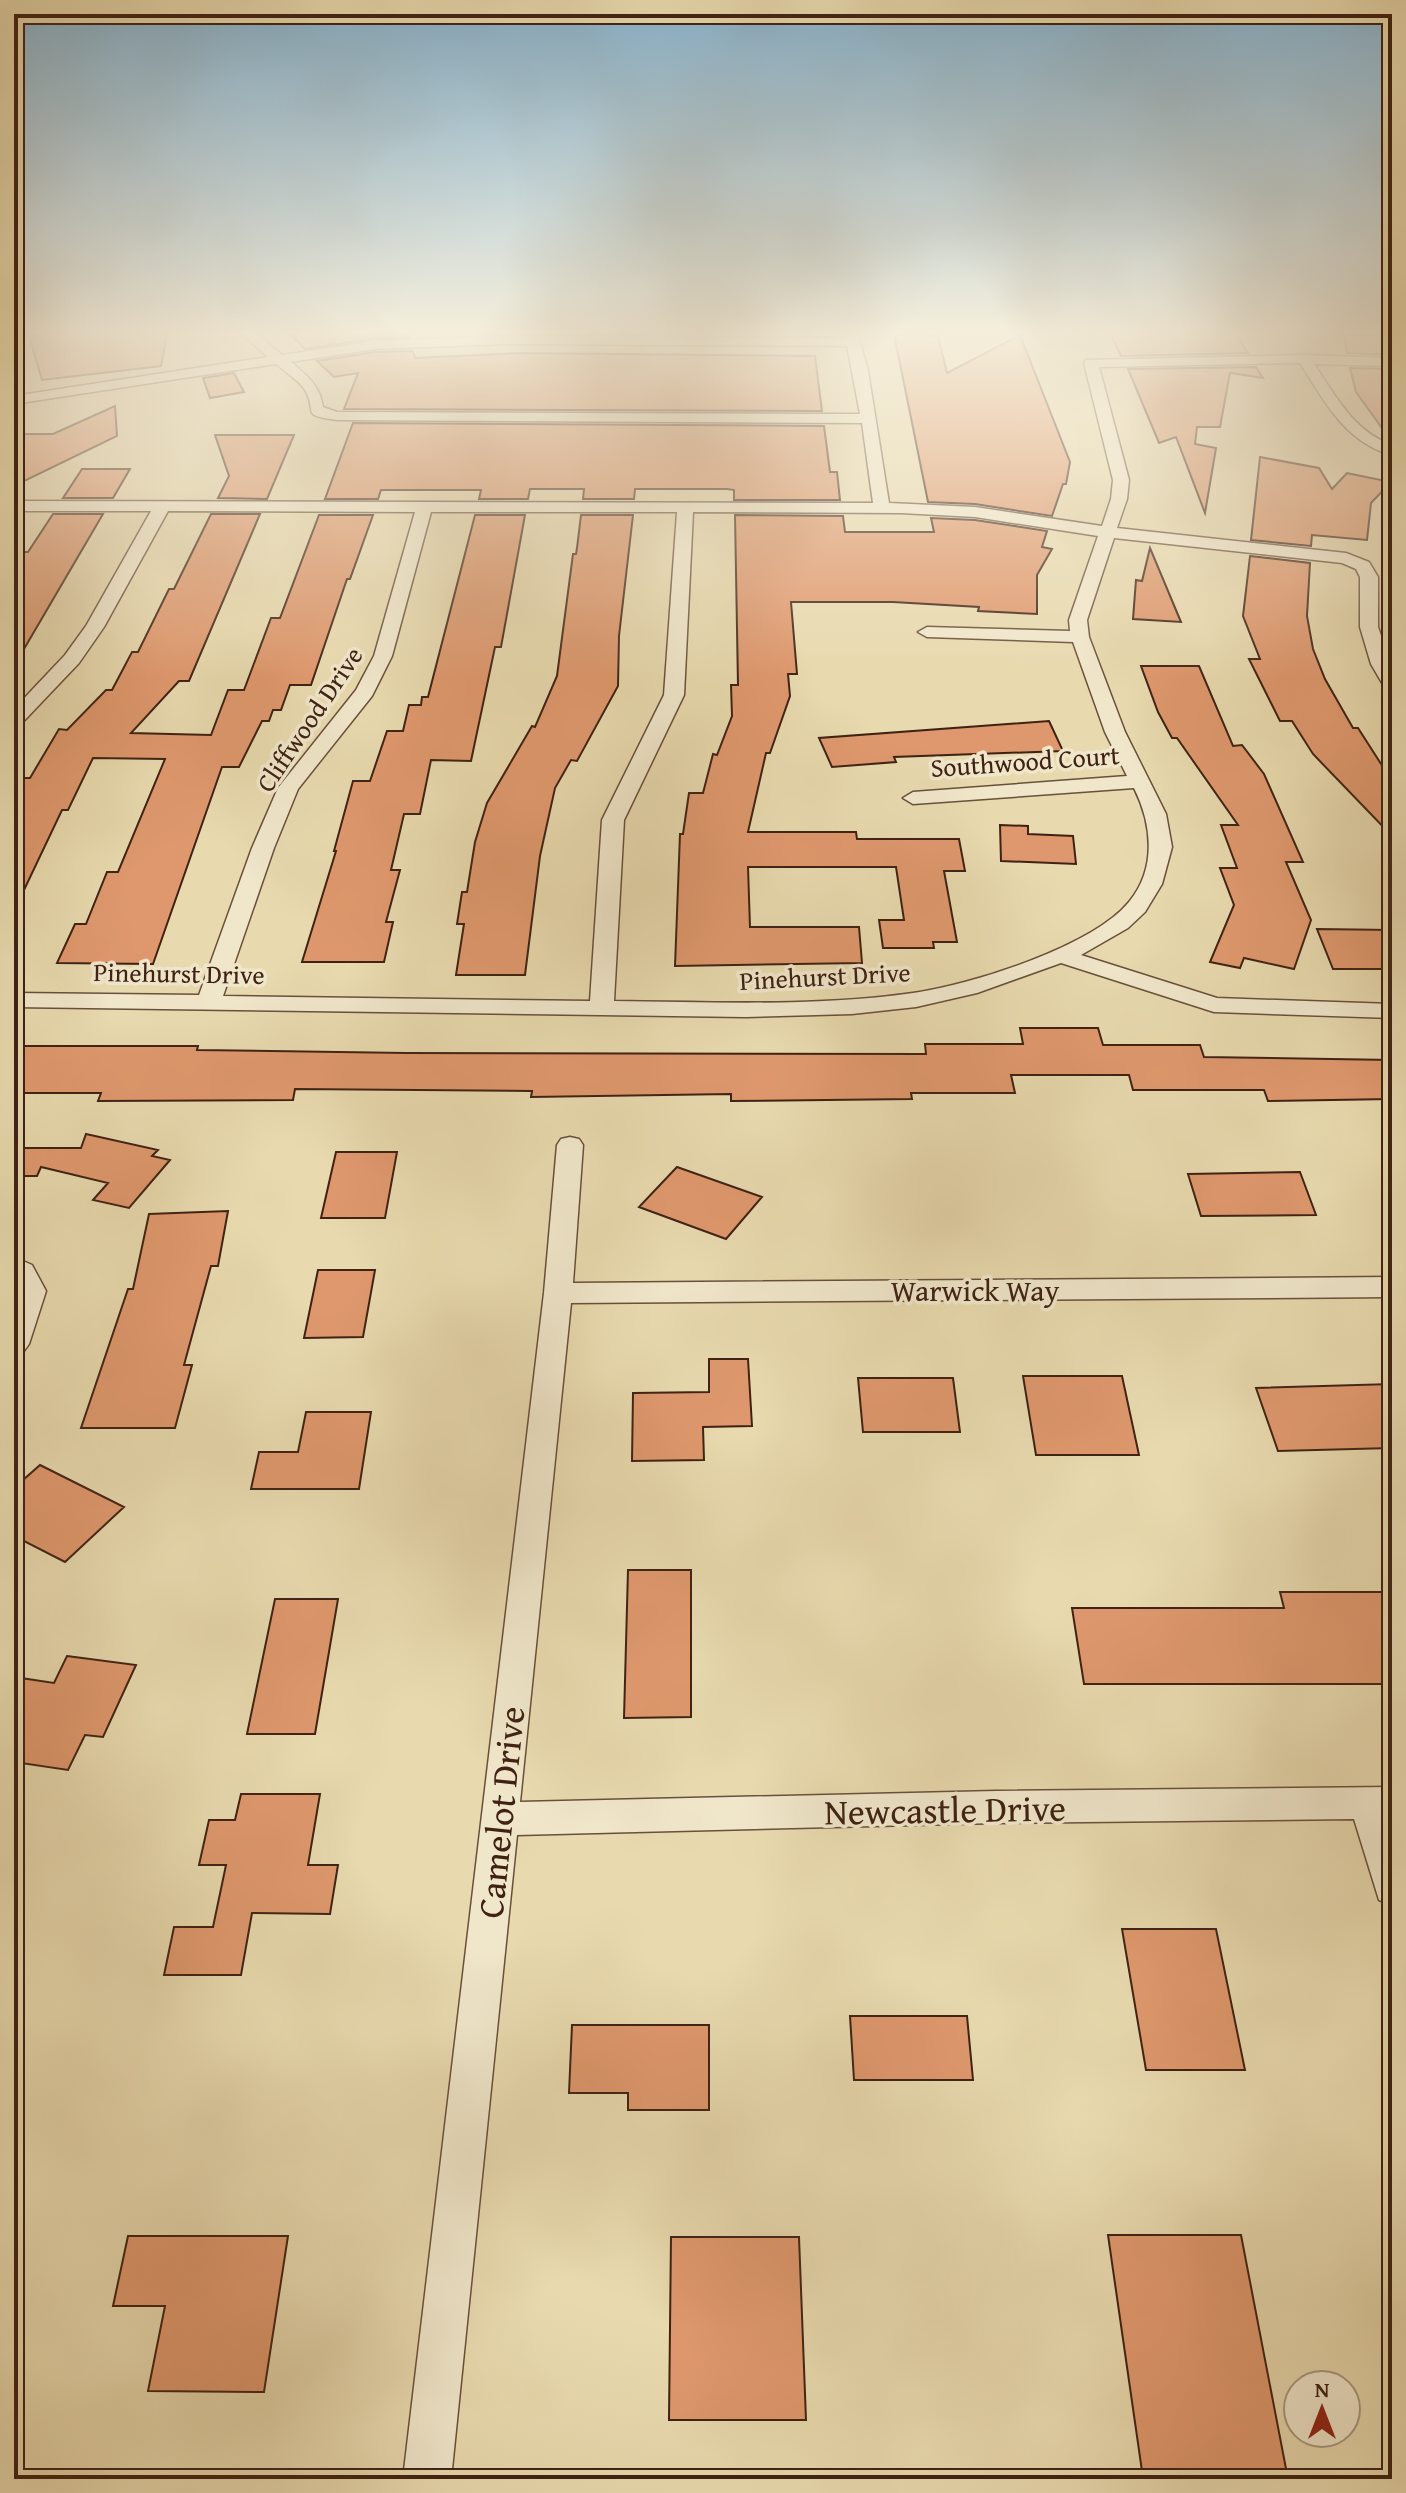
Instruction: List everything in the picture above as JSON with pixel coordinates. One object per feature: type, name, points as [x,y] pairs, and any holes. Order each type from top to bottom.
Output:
[{"type":"street","points":[[872,445],[882,508]]},
{"type":"street","name":"Pinehurst Drive","points":[[14,1000],[209,1000],[367,1006],[602,1008],[858,1007],[920,999],[965,988],[1062,956],[1136,908],[1153,877],[1162,842],[1157,814],[1121,745],[1080,637],[1080,607],[1119,499],[1121,480],[1112,445]]},
{"type":"street","points":[[14,506],[882,508],[975,512],[1107,532],[1346,558],[1363,566],[1369,577],[1369,627],[1392,684]]},
{"type":"street","points":[[14,720],[88,638],[162,507]]},
{"type":"street","name":"Cliffwood Drive","points":[[209,1000],[263,848],[288,788],[365,692],[383,656],[424,509]]},
{"type":"street","points":[[602,1008],[613,820],[674,695],[685,509]]},
{"type":"street","points":[[927,632],[1080,637]]},
{"type":"street","name":"Southwood Court","points":[[913,798],[1141,781]]},
{"type":"street","points":[[1062,956],[1214,1005],[1392,1011]]},
{"type":"street","name":"Camelot Drive","points":[[427,2479],[558,1293],[570,1145]]},
{"type":"street","points":[[14,1266],[22,1272],[32,1291],[14,1344]]},
{"type":"street","name":"Warwick Way","points":[[558,1293],[1392,1287]]},
{"type":"street","points":[[1380,1804],[1392,1888]]},
{"type":"street","name":"Newcastle Drive","points":[[499,1819],[996,1807],[1380,1804]]},
{"type":"building","points":[[14,445],[98,445],[14,486]]},
{"type":"building","points":[[219,445],[290,445],[267,499],[218,498],[229,476]]},
{"type":"building","points":[[345,445],[827,445],[830,472],[837,472],[840,500],[734,500],[734,490],[727,489],[635,489],[634,499],[583,499],[584,489],[530,489],[528,499],[479,499],[481,490],[381,490],[378,499],[325,499]]},
{"type":"building","points":[[917,445],[1063,445],[1070,462],[1066,484],[1063,484],[1052,516],[975,504],[928,502]]},
{"type":"building","points":[[1179,445],[1216,448],[1205,513]]},
{"type":"building","points":[[1260,457],[1319,468],[1332,489],[1347,473],[1391,482],[1371,503],[1367,540],[1312,535],[1311,546],[1251,540]]},
{"type":"building","points":[[82,469],[130,469],[113,498],[63,498]]},
{"type":"building","points":[[53,514],[103,514],[14,666],[14,565],[23,552],[28,552]]},
{"type":"building","points":[[211,514],[260,514],[189,681],[179,681],[131,733],[211,735],[228,690],[244,690],[271,618],[280,618],[319,515],[373,515],[350,579],[347,579],[311,685],[290,685],[281,710],[273,710],[269,721],[262,721],[239,767],[222,767],[153,964],[57,963],[75,924],[86,924],[107,872],[118,872],[165,759],[93,758],[68,810],[62,810],[14,911],[14,778],[30,778],[59,729],[67,730],[106,690],[112,690],[132,652],[138,652],[169,589],[174,589]]},
{"type":"building","points":[[475,515],[525,515],[501,647],[495,647],[471,761],[431,760],[420,814],[404,814],[391,870],[400,870],[386,922],[393,922],[384,962],[302,962],[336,851],[353,781],[370,781],[387,731],[403,731],[409,705],[421,705],[422,697],[428,697]]},
{"type":"building","points":[[581,515],[633,515],[619,636],[618,686],[577,761],[571,760],[555,788],[540,856],[525,975],[456,975],[464,924],[457,924],[462,892],[467,892],[475,842],[487,803],[532,726],[535,727],[557,676]]},
{"type":"building","points":[[735,515],[843,516],[845,532],[934,532],[931,518],[975,520],[1047,531],[1042,547],[1052,549],[1037,575],[1037,614],[893,602],[791,602],[797,674],[788,674],[790,696],[770,753],[766,753],[748,832],[856,832],[857,839],[959,839],[965,871],[944,871],[957,942],[933,942],[934,948],[883,948],[879,920],[904,920],[896,867],[748,867],[750,927],[859,927],[862,963],[675,966],[680,834],[683,834],[689,793],[703,793],[713,754],[717,755],[732,716],[731,685],[738,685]]},
{"type":"building","points":[[1150,548],[1181,622],[1133,619],[1136,580],[1142,581]]},
{"type":"building","points":[[1250,556],[1310,563],[1307,616],[1313,649],[1325,679],[1353,728],[1358,728],[1392,781],[1392,836],[1313,754],[1292,721],[1280,721],[1249,659],[1260,659],[1243,616]]},
{"type":"building","points":[[1141,666],[1199,666],[1233,746],[1242,745],[1264,774],[1303,862],[1286,862],[1311,920],[1294,969],[1244,958],[1240,968],[1210,962],[1234,905],[1220,868],[1237,868],[1221,825],[1238,825],[1177,738],[1172,738],[1158,712]]},
{"type":"building","points":[[1049,721],[1063,751],[894,757],[896,762],[832,767],[819,738]]},
{"type":"building","points":[[1000,825],[1028,826],[1028,834],[1073,836],[1076,864],[1001,861]]},
{"type":"building","points":[[1317,929],[1392,930],[1392,969],[1333,969]]},
{"type":"building","points":[[1020,1028],[1098,1028],[1103,1045],[1200,1045],[1204,1057],[1392,1060],[1392,1099],[1268,1101],[1264,1090],[1133,1090],[1129,1075],[1011,1075],[1015,1093],[911,1093],[912,1099],[731,1101],[731,1094],[531,1097],[532,1091],[295,1089],[293,1100],[98,1101],[101,1093],[14,1093],[14,1046],[198,1046],[197,1050],[406,1053],[926,1054],[925,1044],[1023,1044]]},
{"type":"building","points":[[86,1134],[158,1150],[152,1156],[170,1160],[129,1208],[93,1200],[108,1183],[41,1167],[37,1176],[14,1176],[14,1148],[81,1148]]},
{"type":"building","points":[[336,1152],[397,1152],[385,1218],[321,1218]]},
{"type":"building","points":[[677,1167],[762,1197],[726,1239],[639,1207]]},
{"type":"building","points":[[1300,1172],[1316,1215],[1201,1216],[1188,1174]]},
{"type":"building","points":[[228,1211],[218,1266],[211,1266],[184,1365],[192,1365],[175,1428],[81,1428],[128,1289],[133,1289],[149,1214]]},
{"type":"building","points":[[318,1270],[375,1270],[363,1337],[304,1338]]},
{"type":"building","points":[[709,1359],[748,1359],[752,1426],[703,1427],[704,1460],[632,1461],[633,1393],[709,1392]]},
{"type":"building","points":[[1023,1376],[1122,1376],[1139,1455],[1036,1455]]},
{"type":"building","points":[[858,1378],[953,1378],[960,1432],[863,1432]]},
{"type":"building","points":[[1392,1384],[1392,1448],[1278,1451],[1256,1388]]},
{"type":"building","points":[[306,1412],[371,1412],[359,1489],[251,1489],[259,1452],[298,1452]]},
{"type":"building","points":[[40,1465],[124,1507],[65,1562],[14,1536],[14,1488]]},
{"type":"building","points":[[628,1570],[691,1570],[691,1717],[624,1718]]},
{"type":"building","points":[[1280,1592],[1392,1592],[1392,1684],[1084,1684],[1072,1608],[1284,1608]]},
{"type":"building","points":[[275,1599],[338,1599],[315,1734],[247,1734]]},
{"type":"building","points":[[67,1656],[136,1665],[103,1737],[85,1735],[68,1770],[14,1762],[14,1677],[54,1683]]},
{"type":"building","points":[[241,1794],[320,1794],[308,1865],[338,1865],[330,1914],[252,1913],[241,1975],[164,1975],[174,1927],[213,1927],[226,1865],[199,1865],[209,1820],[235,1820]]},
{"type":"building","points":[[1122,1929],[1216,1929],[1245,2070],[1146,2070]]},
{"type":"building","points":[[850,2016],[967,2016],[973,2080],[854,2080]]},
{"type":"building","points":[[572,2025],[709,2025],[709,2110],[628,2110],[628,2093],[569,2093]]},
{"type":"building","points":[[1108,2235],[1241,2235],[1288,2479],[1143,2478]]},
{"type":"building","points":[[128,2236],[288,2236],[264,2392],[148,2391],[165,2306],[113,2306]]},
{"type":"building","points":[[671,2237],[799,2237],[806,2420],[669,2420]]}]
